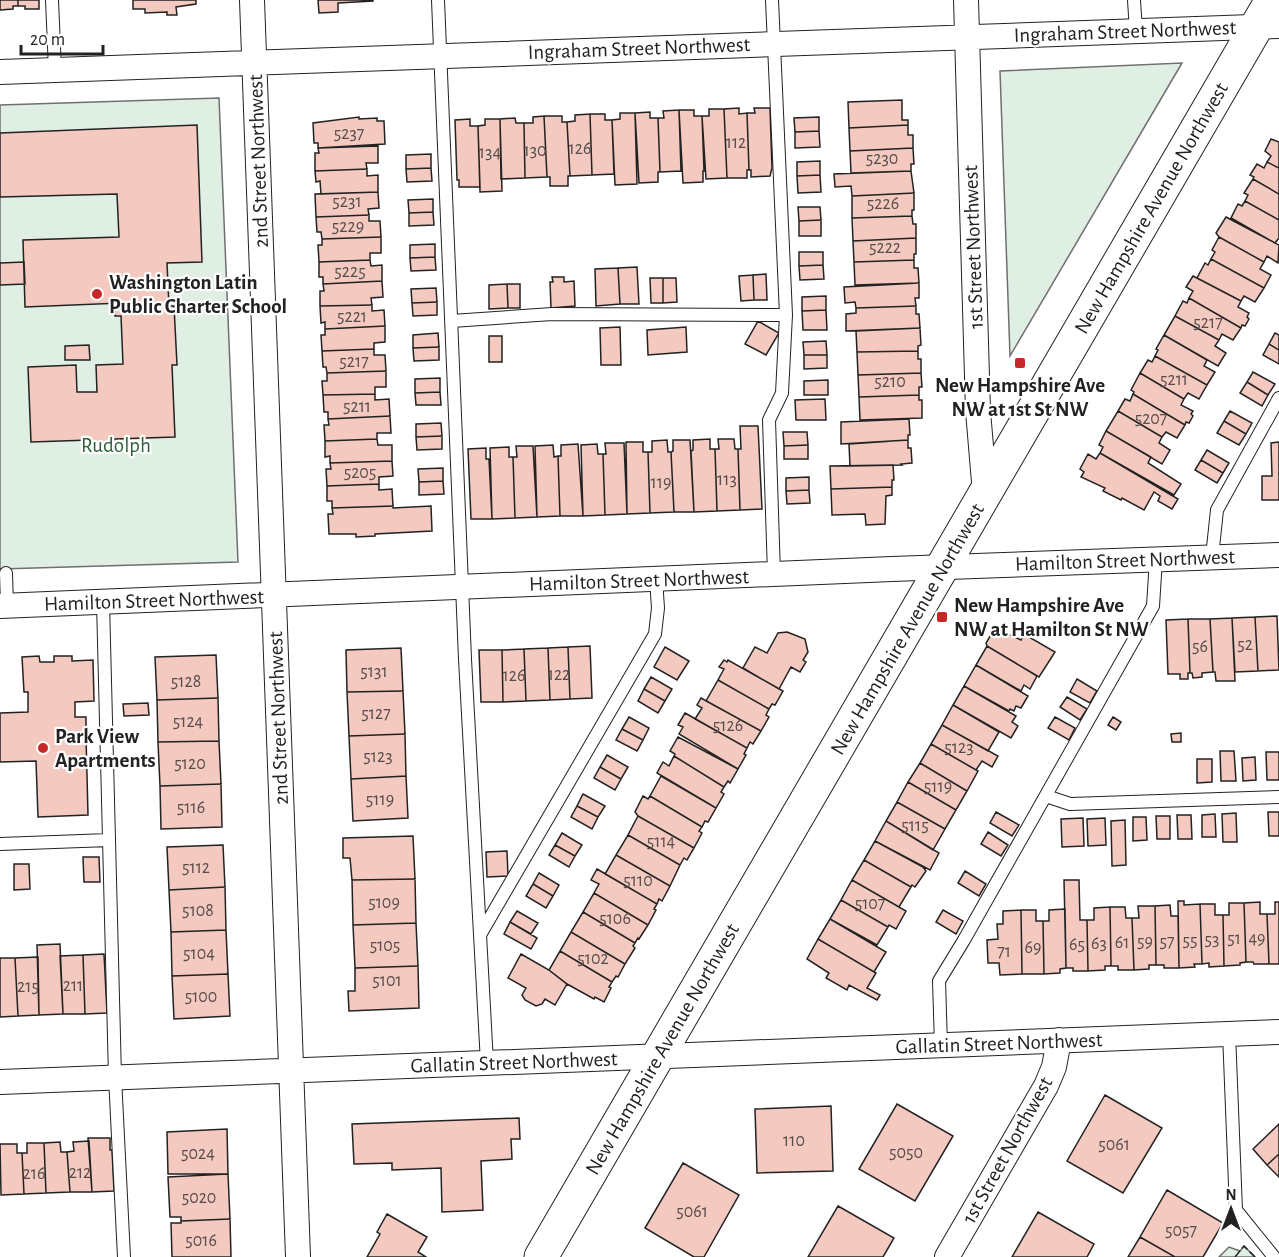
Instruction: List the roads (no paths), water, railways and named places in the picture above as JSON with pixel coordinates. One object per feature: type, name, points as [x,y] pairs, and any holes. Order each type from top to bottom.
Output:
[{"type":"main road","name":"New Hampshire Avenue Northwest","points":[[541,1257],[942,567],[1269,17]]},
{"type":"street","name":"2nd Street Northwest","points":[[252,0],[298,1257]]},
{"type":"street","name":"1st Street Northwest","points":[[966,0],[978,411],[985,494]]},
{"type":"street","name":"Ingraham Street Northwest","points":[[0,72],[1136,31],[1269,17]]},
{"type":"street","name":"Hamilton Street Northwest","points":[[4,606],[1279,555]]},
{"type":"street","name":"Gallatin Street Northwest","points":[[0,1082],[1279,1032]]},
{"type":"street","name":"1st Street Northwest","points":[[947,1257],[1046,1086],[1054,1067],[1059,1040]]},
{"type":"lane","points":[[52,0],[56,70]]},
{"type":"lane","points":[[438,0],[463,587],[487,1063]]},
{"type":"lane","points":[[772,0],[786,315],[782,393],[769,420],[774,574]]},
{"type":"lane","points":[[1134,0],[1136,31]]},
{"type":"lane","points":[[452,321],[552,314],[786,315]]},
{"type":"lane","points":[[1212,557],[1217,510],[1279,398]]},
{"type":"lane","points":[[941,1045],[939,981],[1153,606],[1156,559]]},
{"type":"lane","points":[[4,606],[6,573]]},
{"type":"lane","points":[[480,936],[655,634],[658,608],[657,579]]},
{"type":"lane","points":[[103,602],[115,1077],[124,1257]]},
{"type":"lane","points":[[1046,796],[1070,804],[1279,797]]},
{"type":"lane","points":[[0,844],[109,840]]},
{"type":"lane","points":[[1229,1033],[1236,1210],[1274,1257]]},
{"type":"place","name":"Washington Latin Public Charter School","points":[[97,294]]},
{"type":"place","name":"New Hampshire Ave NW at 1st St NW","points":[[1020,363]]},
{"type":"place","name":"New Hampshire Ave NW at Hamilton St NW","points":[[942,617]]},
{"type":"place","name":"Park View Apartments","points":[[43,748]]},
{"type":"park label","name":"Rudolph","points":[[116,445]]}]
